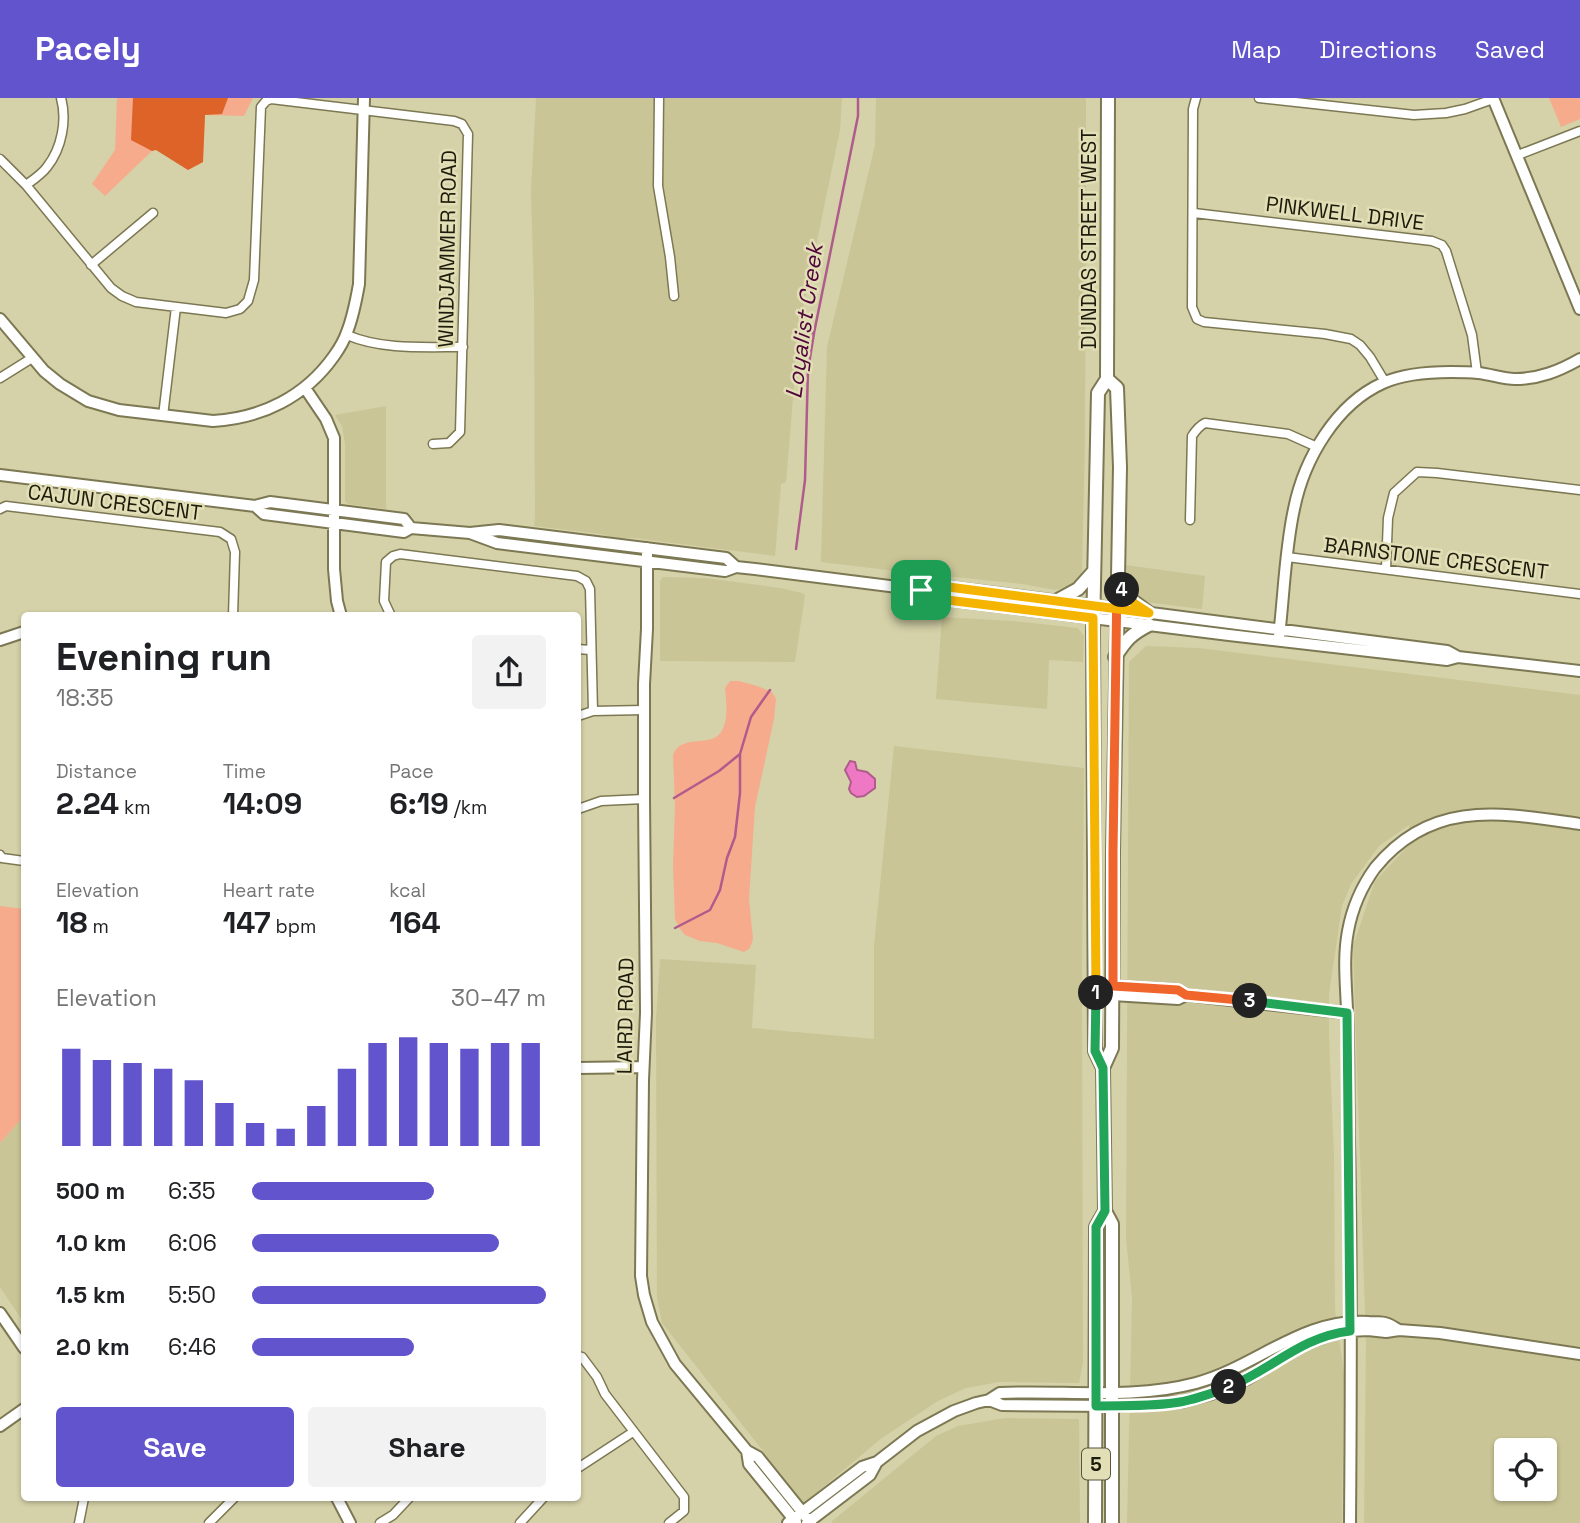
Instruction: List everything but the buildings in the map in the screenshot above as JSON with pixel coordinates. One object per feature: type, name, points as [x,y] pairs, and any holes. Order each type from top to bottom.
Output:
[{"type":"main road","name":"DUNDAS STREET WEST","points":[[1108,98],[1107,379],[1098,393],[1093,612],[1095,1051],[1103,1068],[1105,1211],[1096,1227],[1103,1399],[1112,1523]]},
{"type":"main road","name":"DUNDAS STREET WEST","points":[[1103,1068],[1112,1048],[1115,658],[1120,467],[1117,388],[1107,379]]},
{"type":"main road","points":[[1056,601],[1078,589],[1094,571]]},
{"type":"main road","points":[[1115,658],[1130,637],[1149,619],[1117,582]]},
{"type":"main road","name":"DUNDAS STREET WEST","points":[[1096,1523],[1103,1399]]},
{"type":"street","points":[[26,185],[48,166],[57,149],[65,123],[61,98]]},
{"type":"street","points":[[0,319],[44,371],[88,401],[120,410],[213,421],[241,418],[274,407],[305,388],[328,364],[346,335],[354,311],[359,284],[364,98]]},
{"type":"street","points":[[659,98],[658,186],[674,296]]},
{"type":"street","points":[[1196,98],[1193,108],[1192,307],[1197,319],[1351,339],[1370,357],[1385,382]]},
{"type":"street","points":[[1259,98],[1414,115],[1446,113],[1493,99],[1580,309]]},
{"type":"street","name":"WINDJAMMER ROAD","points":[[0,159],[26,185],[91,265],[121,296],[135,302],[226,313],[240,309],[248,301],[254,280],[263,103],[271,99],[462,124],[468,134],[460,432],[449,443],[433,444]]},
{"type":"street","points":[[1518,155],[1580,131]]},
{"type":"street","points":[[91,265],[153,213]]},
{"type":"street","name":"PINKWELL DRIVE","points":[[1194,213],[1432,241],[1442,245],[1472,335],[1477,373]]},
{"type":"street","points":[[163,416],[176,307]]},
{"type":"street","points":[[346,335],[360,341],[406,347],[463,347]]},
{"type":"street","points":[[0,378],[32,358]]},
{"type":"street","points":[[1280,635],[1287,557],[1300,484],[1317,447],[1330,427],[1358,398],[1385,382],[1427,372],[1477,373],[1513,379],[1559,371],[1580,359]]},
{"type":"street","points":[[305,388],[326,419],[334,438],[334,569],[340,612]]},
{"type":"street","points":[[1191,520],[1192,436],[1201,425],[1205,423],[1288,434],[1317,447]]},
{"type":"street","points":[[1386,569],[1388,518],[1394,493],[1417,472],[1580,490]]},
{"type":"street","points":[[0,475],[255,506],[270,502],[404,519],[411,528]]},
{"type":"street","name":"CAJUN CRESCENT","points":[[0,509],[6,506],[220,532],[231,539],[235,552],[233,612]]},
{"type":"street","points":[[255,506],[264,514],[404,532],[411,528],[470,533],[499,530],[726,558],[736,567]]},
{"type":"street","points":[[470,533],[497,543],[725,570],[736,567],[921,590],[933,585],[1056,601],[1093,612]]},
{"type":"street","name":"LAIRD ROAD","points":[[647,548],[643,799],[646,1013],[641,1276],[644,1295],[652,1322],[674,1364],[747,1451],[758,1457],[801,1521]]},
{"type":"street","points":[[389,612],[384,601],[386,562],[400,554],[577,576],[586,581],[590,589],[593,710]]},
{"type":"street","name":"BARNSTONE CRESCENT","points":[[1287,557],[1580,594]]},
{"type":"street","points":[[921,590],[931,598],[1093,612],[1280,635],[1447,651],[1458,657],[1580,671]]},
{"type":"street","points":[[0,640],[21,633]]},
{"type":"street","points":[[581,649],[590,650]]},
{"type":"street","points":[[581,715],[593,710],[644,710]]},
{"type":"street","points":[[581,808],[601,801],[643,799]]},
{"type":"street","points":[[1350,1523],[1345,968],[1348,931],[1354,905],[1375,869],[1396,847],[1433,824],[1478,814],[1500,814],[1580,824]]},
{"type":"street","points":[[0,855],[2,858],[21,861]]},
{"type":"street","points":[[1096,990],[1178,999],[1186,995],[1347,1013]]},
{"type":"street","points":[[581,1068],[643,1067]]},
{"type":"street","points":[[0,1313],[21,1344]]},
{"type":"street","points":[[1103,1399],[1160,1391],[1210,1379],[1330,1324],[1350,1326],[1385,1323],[1399,1330],[1580,1354]]},
{"type":"street","points":[[801,1521],[862,1467],[877,1462],[917,1431],[954,1411],[989,1400],[1000,1393],[1163,1404],[1182,1402],[1211,1394],[1247,1379],[1291,1351],[1350,1326]]},
{"type":"street","points":[[581,1357],[590,1366],[605,1394],[684,1497],[684,1511],[669,1523]]},
{"type":"street","points":[[0,1426],[21,1411]]},
{"type":"street","points":[[581,1466],[633,1432]]},
{"type":"street","points":[[79,1523],[83,1501]]},
{"type":"street","points":[[209,1523],[231,1501]]},
{"type":"street","points":[[339,1501],[350,1523]]},
{"type":"street","points":[[380,1523],[393,1516],[406,1501]]},
{"type":"street","points":[[520,1523],[540,1501]]},
{"type":"shaded area","points":[[117,98],[253,98],[244,116],[205,115],[203,162],[188,170],[156,149],[105,196],[92,184],[115,150]]},
{"type":"shaded area","points":[[133,98],[228,98],[222,114],[205,115],[203,162],[188,170],[156,150],[152,151],[131,140]]},
{"type":"shaded area","points":[[536,98],[842,98],[840,130],[795,347],[786,482],[781,484],[775,556],[633,538],[613,538],[601,534],[534,526],[531,191]]},
{"type":"shaded area","points":[[876,98],[1086,98],[1082,573],[1079,581],[1070,587],[1055,590],[821,562],[827,347],[875,145]]},
{"type":"shaded area","points":[[1549,98],[1580,98],[1580,119],[1561,127]]},
{"type":"shaded area","points":[[386,406],[386,509],[348,504],[345,501],[345,444],[342,426],[335,415]]},
{"type":"shaded area","points":[[1126,565],[1205,576],[1202,609],[1145,602],[1138,598],[1131,592],[1127,582]]},
{"type":"shaded area","points":[[663,577],[705,578],[802,593],[805,595],[795,662],[660,661],[660,581]]},
{"type":"shaded area","points":[[942,617],[1078,628],[1084,636],[1083,662],[1049,660],[1047,709],[936,699]]},
{"type":"shaded area","points":[[1146,646],[1199,648],[1580,695],[1580,1523],[1364,1523],[1366,1342],[1353,946],[1375,881],[1407,847],[1409,825],[1379,846],[1351,884],[1342,906],[1329,994],[1335,1310],[1344,1374],[1342,1523],[1127,1523],[1132,1298],[1126,1238],[1129,662]]},
{"type":"shaded area","points":[[730,681],[757,686],[772,692],[776,699],[755,807],[749,899],[753,939],[750,948],[744,952],[685,935],[675,919],[673,755],[682,744],[710,739],[721,732],[726,716],[725,688]]},
{"type":"shaded area","points":[[894,746],[1084,768],[1083,1363],[1079,1383],[1000,1382],[966,1388],[938,1401],[882,1438],[804,1503],[662,1323],[657,1297],[656,1021],[660,959],[756,965],[752,1028],[874,1039],[874,945]]},
{"type":"shaded area","points":[[850,761],[855,762],[857,770],[867,772],[875,779],[875,788],[864,796],[857,797],[849,789],[851,782],[845,770]]},
{"type":"shaded area","points":[[0,906],[21,909],[21,1119],[0,1143]]},
{"type":"shaded area","points":[[21,1119],[21,1318],[0,1287],[0,1143]]},
{"type":"shaded area","points":[[1005,1418],[1079,1419],[1080,1523],[831,1522],[936,1436],[958,1426]]},
{"type":"waterway","name":"Loyalist Creek","points":[[796,549],[805,480],[808,370],[858,116],[858,98]]},
{"type":"waterway","points":[[804,333],[814,333]]},
{"type":"waterway","points":[[675,928],[710,910],[720,890],[735,837],[740,793],[740,754],[751,717],[770,690]]},
{"type":"waterway","points":[[674,798],[719,771],[740,754]]},
{"type":"route","points":[[921,590],[931,598],[1093,618],[1095,1051],[1103,1068],[1105,1141],[1105,1211],[1096,1227],[1096,1406],[1163,1404],[1211,1394],[1247,1379],[1308,1343],[1335,1333],[1350,1331],[1347,1013],[1186,995],[1178,990],[1113,986],[1113,852],[1115,658],[1116,609],[1117,582],[1135,604],[1149,613],[1116,609],[1082,604],[975,591],[933,585],[921,590]]}]
